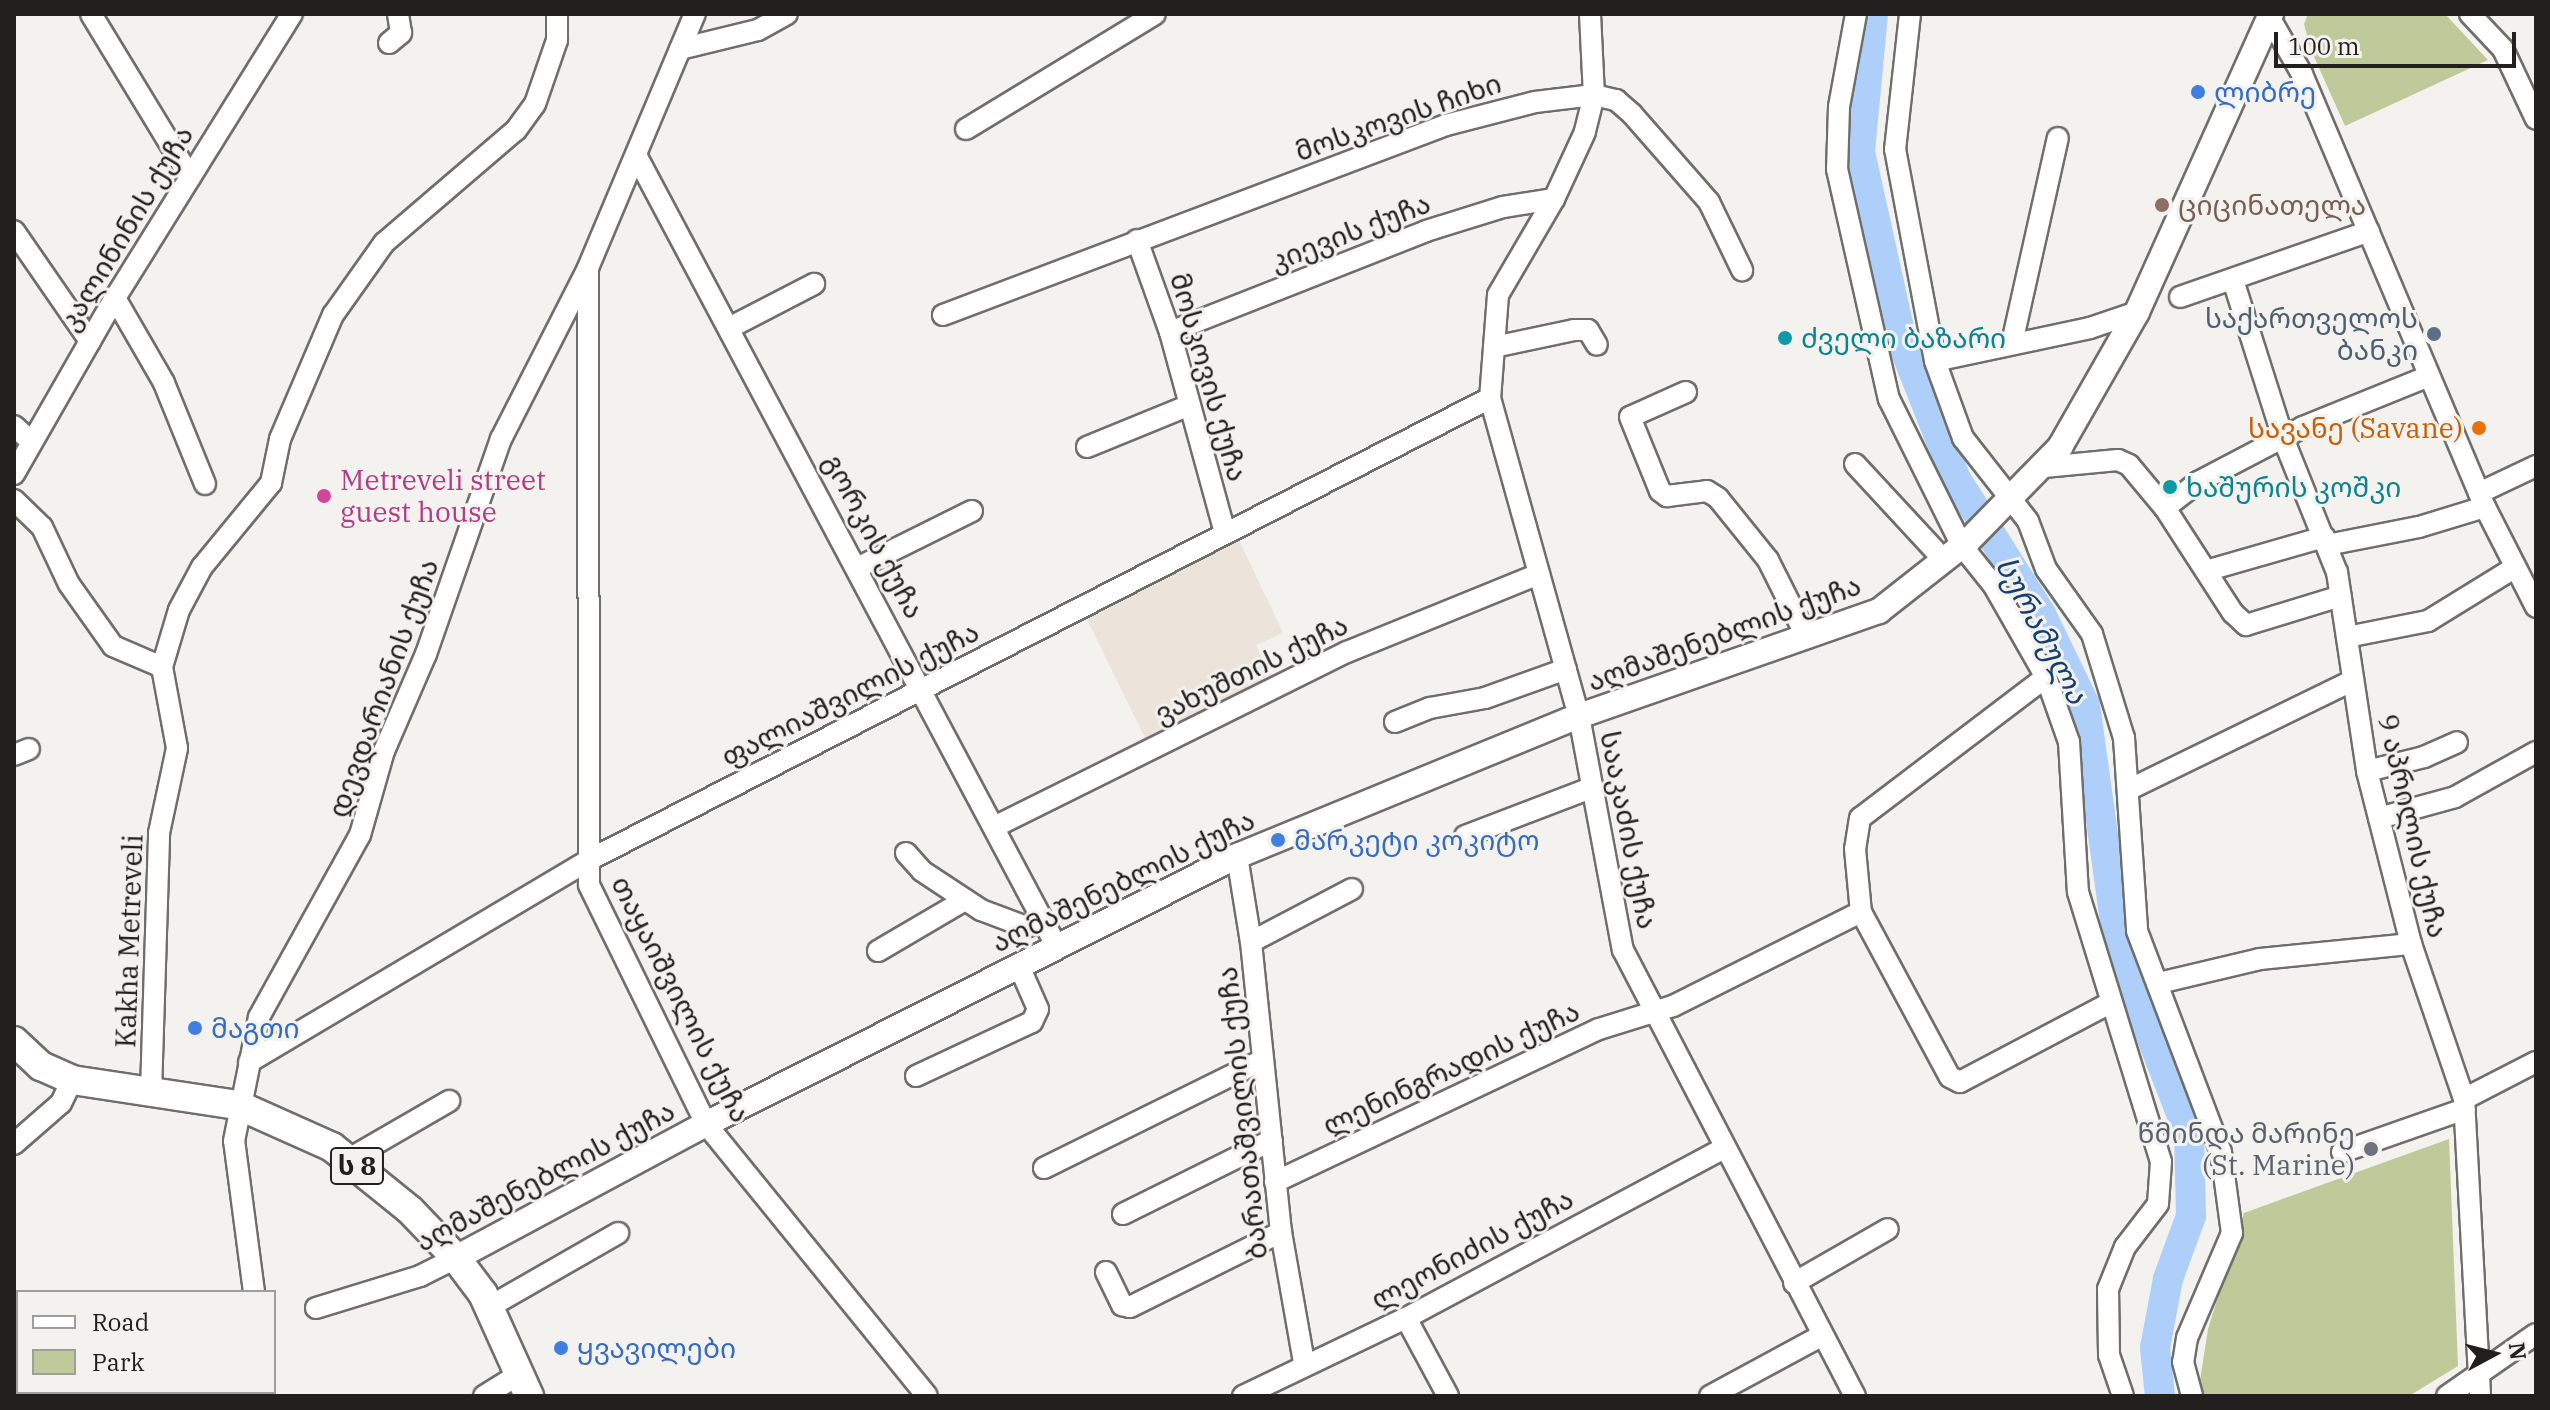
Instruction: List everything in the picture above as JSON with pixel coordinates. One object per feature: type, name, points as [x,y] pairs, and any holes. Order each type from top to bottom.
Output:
[{"type":"highway","name":"ს 8","points":[[14,1041],[41,1066],[72,1080],[238,1105],[300,1129],[349,1159],[456,1258],[489,1307],[525,1385]]},
{"type":"main road","points":[[2008,502],[2044,467],[2092,398],[2137,312],[2268,15]]},
{"type":"main road","name":"აღმაშენებლის ქუჩა","points":[[456,1258],[706,1124],[1237,856],[1579,716],[1879,611],[1958,549],[2008,502]]},
{"type":"street","points":[[91,14],[190,177]]},
{"type":"street","name":"კალინინის ქუჩა","points":[[14,474],[115,298],[292,14]]},
{"type":"street","points":[[389,43],[401,33],[398,14]]},
{"type":"street","name":"Kakha Metreveli","points":[[151,1092],[159,833],[177,748],[162,667],[179,610],[202,567],[271,483],[280,439],[333,315],[384,243],[516,130],[535,104],[557,40],[557,14]]},
{"type":"street","points":[[636,155],[695,14]]},
{"type":"street","points":[[680,49],[758,30],[787,14]]},
{"type":"street","points":[[966,129],[1155,14]]},
{"type":"street","name":"სააკაძის ქუჩა","points":[[1590,14],[1594,95],[1585,132],[1554,199],[1498,295],[1490,398],[1579,716],[1623,950],[1855,1396]]},
{"type":"street","points":[[1856,14],[1839,107],[1837,169],[1889,399],[1958,549]]},
{"type":"street","points":[[1910,14],[1895,149],[1935,361],[1963,438],[2008,502],[2028,521],[2046,569],[2092,634],[2124,738],[2130,789],[2137,931],[2221,1152],[2233,1213],[2232,1233],[2187,1338],[2183,1362],[2192,1396]]},
{"type":"street","points":[[2470,14],[2503,49],[2536,119]]},
{"type":"street","points":[[2268,15],[2302,74],[2482,500],[2536,607]]},
{"type":"street","points":[[1594,95],[1616,100],[1632,114],[1693,183],[1709,202],[1742,270]]},
{"type":"street","name":"მოსკოვის ჩიხი","points":[[943,315],[1446,125],[1535,102],[1594,95]]},
{"type":"street","points":[[2012,343],[2058,138]]},
{"type":"street","name":"დევდარიანის ქუჩა","points":[[254,1290],[234,1141],[238,1105],[259,1017],[360,835],[384,751],[426,654],[501,439],[588,268],[636,155]]},
{"type":"street","name":"გორკის ქუჩა","points":[[636,155],[924,689],[1057,947]]},
{"type":"street","name":"კიევის ქუჩა","points":[[1170,332],[1426,231],[1503,207],[1554,199]]},
{"type":"street","points":[[14,231],[90,341]]},
{"type":"street","points":[[2180,297],[2369,231]]},
{"type":"street","name":"მოსკოვის ქუჩა","points":[[1137,240],[1170,332],[1224,530]]},
{"type":"street","name":"თაყაიშვილის ქუჩა","points":[[588,268],[589,885],[706,1124],[927,1396]]},
{"type":"street","name":"9 აპრილის ქუჩა","points":[[2233,280],[2283,438],[2326,541],[2341,596],[2367,771],[2411,944],[2464,1104],[2480,1396]]},
{"type":"street","points":[[729,328],[814,284]]},
{"type":"street","points":[[115,298],[164,383],[205,484]]},
{"type":"street","points":[[1935,361],[2090,328],[2137,312]]},
{"type":"street","points":[[1494,347],[1574,330],[1588,330],[1597,345]]},
{"type":"street","points":[[2165,508],[2198,482],[2283,438],[2429,376]]},
{"type":"street","points":[[1686,392],[1630,417],[1660,491],[1667,496],[1713,492],[1768,560],[1807,638]]},
{"type":"street","name":"ფალიაშვილის ქუჩა","points":[[249,1062],[591,859],[924,689],[1224,530],[1490,398]]},
{"type":"street","points":[[1087,447],[1190,405]]},
{"type":"street","points":[[14,426],[32,442]]},
{"type":"street","points":[[2044,467],[2124,462],[2165,508],[2209,570],[2233,613],[2246,625],[2341,596]]},
{"type":"street","points":[[1855,464],[1958,549],[1994,586],[2046,677],[2069,742],[2078,892],[2161,1162],[2158,1204],[2125,1247],[2108,1289],[2109,1355],[2123,1396]]},
{"type":"street","points":[[2209,570],[2326,541],[2419,527],[2482,500],[2536,466]]},
{"type":"street","points":[[14,500],[42,527],[69,584],[113,646],[162,667]]},
{"type":"street","points":[[859,567],[972,511]]},
{"type":"street","points":[[2347,637],[2428,621],[2514,568]]},
{"type":"street","name":"ვახუშთის ქუჩა","points":[[994,827],[1347,652],[1539,574]]},
{"type":"street","points":[[1395,722],[1430,708],[1485,698],[1566,669]]},
{"type":"street","points":[[2046,677],[1860,818],[1855,849],[1861,912],[1950,1077],[1960,1082],[2110,1003]]},
{"type":"street","points":[[2130,789],[2353,680]]},
{"type":"street","points":[[2367,771],[2424,757],[2457,742]]},
{"type":"street","points":[[2379,818],[2455,797],[2536,752]]},
{"type":"street","points":[[1465,836],[1593,787]]},
{"type":"street","points":[[906,853],[965,900],[1026,927],[1043,920]]},
{"type":"street","name":"ბარათაშვილის ქუჩა","points":[[1237,856],[1251,942],[1281,1232],[1304,1363]]},
{"type":"street","points":[[1251,942],[1352,889]]},
{"type":"street","points":[[878,951],[965,900]]},
{"type":"street","name":"ლენინგრადის ქუჩა","points":[[1275,1182],[1599,1029],[1673,1006],[1861,912]]},
{"type":"street","points":[[2159,983],[2260,959],[2411,944]]},
{"type":"street","points":[[916,1076],[1032,1022],[1038,1009],[1019,966]]},
{"type":"street","points":[[1044,1168],[1263,1060]]},
{"type":"street","points":[[2342,1152],[2464,1104],[2536,1062]]},
{"type":"street","points":[[14,1144],[61,1103],[72,1080]]},
{"type":"street","points":[[349,1159],[449,1101]]},
{"type":"street","points":[[1123,1214],[1272,1140]]},
{"type":"street","name":"ლეონიძის ქუჩა","points":[[1243,1396],[1304,1363],[1406,1318],[1724,1148]]},
{"type":"street","points":[[1794,1283],[1888,1229]]},
{"type":"street","points":[[1106,1272],[1122,1305],[1130,1307],[1281,1232]]},
{"type":"street","points":[[489,1307],[618,1233]]},
{"type":"street","name":"აღმაშენებლის ქუჩა","points":[[316,1308],[420,1276],[456,1258]]},
{"type":"street","points":[[1406,1318],[1448,1396]]},
{"type":"street","points":[[2447,1396],[2478,1371],[2536,1334]]},
{"type":"street","points":[[1710,1396],[1823,1335]]},
{"type":"street","points":[[484,1396],[525,1385]]},
{"type":"shaded area","points":[[1239,540],[1283,633],[1256,645],[1274,682],[1147,742],[1085,615]]},
{"type":"green space","points":[[2308,14],[2445,14],[2488,60],[2345,126],[2311,50],[2304,24]]},
{"type":"green space","points":[[2449,1139],[2458,1366],[2409,1396],[2202,1396],[2199,1387],[2208,1329],[2244,1213]]},
{"type":"waterway","name":"სურამულა","points":[[1873,14],[1860,152],[1902,342],[1956,479],[2041,614],[2085,705],[2120,956],[2189,1134],[2191,1216],[2168,1279],[2155,1348],[2160,1396]]},
{"type":"place","name":"ლიბრე","points":[[2198,92]]},
{"type":"place","name":"ციცინათელა","points":[[2162,205]]},
{"type":"place","name":"საქართველოს ბანკი","points":[[2434,334]]},
{"type":"place","name":"ძველი ბაზარი","points":[[1785,338]]},
{"type":"place","name":"სავანე (Savane)","points":[[2479,428]]},
{"type":"place","name":"ხაშურის კოშკი","points":[[2170,487]]},
{"type":"place","name":"Metreveli street guest house","points":[[324,496]]},
{"type":"place","name":"მარკეტი კოკიტო","points":[[1278,840]]},
{"type":"place","name":"მაგთი","points":[[195,1028]]},
{"type":"place","name":"წმინდა მარინე (St. Marine)","points":[[2371,1149]]},
{"type":"place","name":"ყვავილები","points":[[561,1348]]}]
